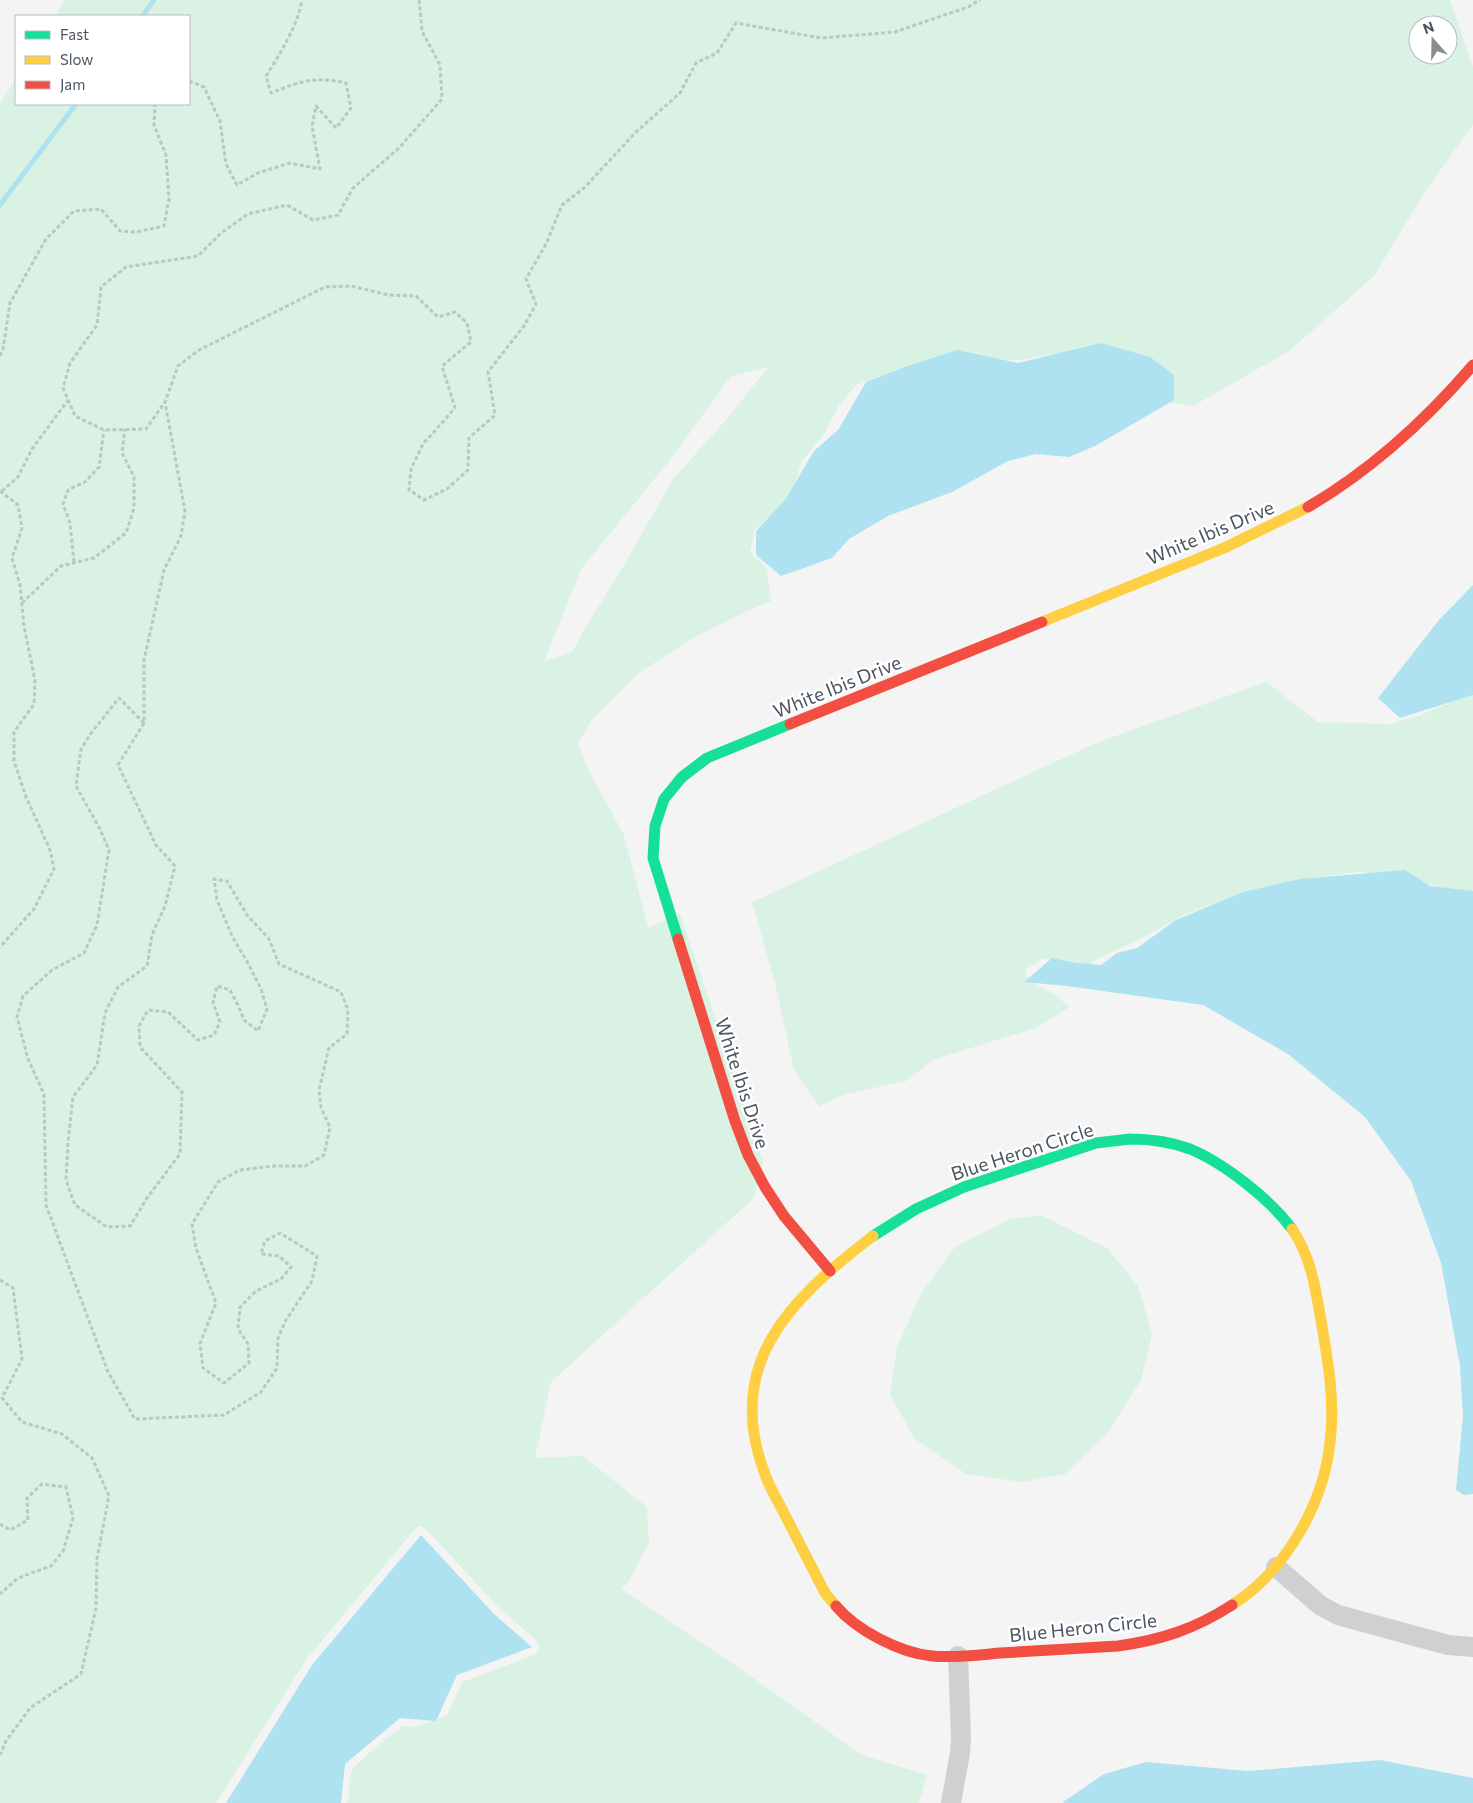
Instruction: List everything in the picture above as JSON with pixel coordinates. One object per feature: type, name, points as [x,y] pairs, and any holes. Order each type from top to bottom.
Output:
[{"type":"street","name":"White Ibis Drive","points":[[830,1271],[787,1221],[771,1199],[752,1164],[738,1128],[653,858],[652,845],[655,821],[670,789],[684,774],[707,758],[1224,548],[1303,510],[1328,495],[1390,449],[1434,410],[1473,365]]},
{"type":"street","name":"Blue Heron Circle","points":[[1144,1139],[1176,1145],[1212,1161],[1263,1197],[1285,1220],[1302,1245],[1312,1276],[1327,1358],[1332,1398],[1330,1447],[1314,1505],[1293,1546],[1276,1567],[1259,1584],[1225,1610],[1204,1622],[1170,1636],[1135,1644],[958,1656],[931,1656],[896,1646],[868,1633],[842,1613],[829,1598],[817,1579],[766,1478],[752,1428],[751,1411],[754,1377],[766,1344],[784,1317],[830,1271],[875,1234],[928,1202],[1081,1148],[1113,1140],[1144,1139]]},
{"type":"street","points":[[1276,1567],[1321,1606],[1338,1615],[1448,1645],[1473,1647]]},
{"type":"street","points":[[951,1803],[958,1768],[961,1738],[958,1656]]},
{"type":"path","points":[[190,81],[204,87],[220,121],[226,164],[237,185],[258,173],[290,163],[320,169],[312,126],[316,106],[336,128],[351,108],[346,84],[327,79],[304,80],[272,93],[266,76],[279,56],[299,14],[302,0]]},
{"type":"path","points":[[419,0],[422,32],[440,65],[442,99],[398,149],[353,188],[338,214],[313,220],[286,205],[248,214],[222,233],[198,256],[126,266],[101,287],[97,325],[70,363],[64,388],[75,416],[104,430],[146,429],[165,402],[178,366],[199,350],[325,288],[351,286],[389,295],[416,296],[438,317],[455,312],[467,323],[471,342],[442,366],[455,408],[423,444],[411,469],[409,490],[424,500],[447,489],[468,470],[469,438],[495,415],[488,372],[524,326],[536,304],[526,279],[547,242],[562,205],[584,188],[636,132],[680,93],[696,63],[717,53],[736,24],[821,38],[895,32],[980,0]]},
{"type":"path","points":[[0,356],[10,303],[46,239],[74,210],[101,209],[120,230],[136,232],[164,226],[169,199],[166,155],[154,125],[155,105]]},
{"type":"path","points":[[0,947],[34,909],[54,869],[50,850],[26,797],[14,761],[14,732],[34,704],[35,680],[24,626],[20,585],[12,558],[22,528],[18,505],[1,491],[18,477],[32,449],[68,399]]},
{"type":"path","points":[[144,723],[120,698],[92,732],[81,749],[76,786],[109,850],[97,925],[84,953],[52,970],[23,996],[17,1017],[28,1059],[44,1094],[46,1205],[108,1372],[135,1419],[224,1415],[262,1392],[277,1368],[278,1338],[286,1320],[312,1281],[317,1256],[280,1233],[265,1241],[261,1254],[278,1256],[291,1267],[281,1279],[256,1291],[240,1307],[238,1329],[248,1344],[249,1363],[224,1383],[203,1368],[200,1344],[216,1303],[196,1248],[192,1224],[218,1182],[240,1170],[274,1166],[305,1166],[324,1155],[330,1128],[321,1108],[319,1090],[329,1048],[347,1034],[348,1010],[341,992],[279,964],[270,939],[247,915],[227,881],[214,879],[217,900],[228,927],[257,981],[267,1009],[258,1031],[244,1020],[230,990],[217,986],[213,1003],[220,1022],[214,1035],[198,1040],[168,1012],[148,1010],[139,1026],[140,1047],[182,1092],[180,1154],[147,1198],[130,1226],[107,1227],[75,1204],[66,1180],[73,1096],[97,1065],[105,1013],[118,987],[147,966],[152,935],[165,906],[175,866],[156,844],[118,765],[144,723],[144,660],[164,570],[181,536],[184,511],[165,402]]},
{"type":"path","points":[[22,603],[61,566],[94,558],[126,533],[134,508],[134,477],[122,453],[125,429]]},
{"type":"path","points":[[74,563],[70,523],[63,504],[68,490],[85,482],[99,467],[104,430]]},
{"type":"path","points":[[0,1280],[13,1288],[22,1359],[2,1398],[22,1422],[62,1434],[92,1458],[109,1496],[97,1558],[96,1608],[81,1674],[30,1708],[6,1741],[0,1755]]},
{"type":"path","points":[[0,1524],[10,1530],[28,1520],[27,1498],[42,1484],[66,1488],[73,1518],[63,1551],[50,1566],[18,1578],[0,1594]]},
{"type":"green space","points":[[65,0],[1450,0],[1455,15],[1408,15],[1408,65],[1458,65],[1458,23],[1473,67],[1473,124],[1423,195],[1374,276],[1289,351],[1193,406],[1166,402],[1078,350],[1019,360],[988,361],[897,370],[856,385],[839,405],[824,434],[802,461],[794,485],[783,506],[755,529],[750,552],[767,569],[771,601],[695,637],[640,672],[590,722],[578,744],[590,773],[624,835],[648,928],[680,914],[763,1161],[754,1198],[551,1382],[535,1458],[583,1456],[647,1507],[649,1543],[627,1584],[621,1589],[735,1665],[862,1755],[927,1775],[919,1803],[347,1803],[352,1769],[379,1744],[403,1726],[415,1727],[447,1715],[462,1682],[538,1652],[539,1647],[536,1640],[499,1608],[426,1529],[420,1526],[415,1529],[306,1660],[216,1803],[0,1803],[0,104],[15,80],[15,105],[190,105],[190,15],[56,15]],"holes":[[[770,367],[673,479],[572,652],[544,662],[581,569],[670,460],[731,376]]]},
{"type":"green space","points":[[1266,682],[1318,722],[1390,724],[1423,714],[1473,693],[1473,895],[1394,876],[1358,872],[1311,878],[1279,888],[1242,893],[1184,915],[1146,936],[1101,957],[1079,971],[1057,960],[1042,959],[1025,970],[1028,979],[1070,1007],[1035,1028],[933,1060],[906,1081],[846,1094],[819,1106],[794,1070],[776,987],[752,902],[1096,743]]},
{"type":"green space","points":[[1041,1215],[1107,1248],[1138,1286],[1152,1334],[1141,1380],[1107,1434],[1065,1474],[1022,1482],[966,1474],[915,1439],[890,1395],[897,1347],[922,1292],[955,1247],[1010,1219]]},
{"type":"water","points":[[1101,343],[1150,357],[1174,375],[1174,400],[1095,446],[1069,457],[1036,454],[1008,461],[952,492],[888,516],[849,539],[832,558],[781,576],[756,555],[756,531],[785,500],[814,451],[838,430],[866,382],[957,350],[1018,363]]},
{"type":"water","points":[[1473,585],[1473,695],[1400,718],[1378,698],[1439,620]]},
{"type":"water","points":[[1405,870],[1430,886],[1473,891],[1473,1494],[1464,1495],[1456,1490],[1463,1416],[1460,1366],[1441,1263],[1411,1181],[1365,1117],[1288,1054],[1203,1005],[1067,986],[1024,982],[1052,958],[1076,963],[1101,965],[1117,953],[1137,948],[1176,920],[1243,892],[1300,879]]},
{"type":"water","points":[[421,1535],[494,1614],[532,1647],[457,1675],[436,1721],[400,1718],[345,1764],[341,1803],[226,1803],[312,1665]]},
{"type":"water","points":[[1380,1760],[1473,1778],[1473,1803],[1063,1802],[1104,1774],[1146,1762],[1248,1771]]},
{"type":"waterway","points":[[143,15],[154,0]]},
{"type":"waterway","points":[[0,205],[75,105]]},
{"type":"traffic: fast","points":[[678,939],[653,858],[655,826],[664,799],[682,777],[707,758],[790,724]]},
{"type":"traffic: fast","points":[[1130,1139],[1168,1143],[1203,1155],[1246,1183],[1272,1206],[1292,1229]]},
{"type":"traffic: fast","points":[[873,1236],[916,1209],[964,1187],[1096,1143],[1130,1139]]},
{"type":"traffic: slow","points":[[1042,622],[1224,548],[1308,507]]},
{"type":"traffic: slow","points":[[1232,1605],[1271,1572],[1287,1552],[1313,1507],[1328,1457],[1332,1406],[1330,1379],[1318,1301],[1309,1263],[1292,1229]]},
{"type":"traffic: slow","points":[[836,1606],[825,1593],[766,1477],[755,1437],[752,1401],[758,1368],[772,1338],[791,1311],[842,1260],[873,1236]]},
{"type":"traffic: jam","points":[[1308,507],[1354,477],[1396,443],[1436,406],[1473,365]]},
{"type":"traffic: jam","points":[[790,724],[1042,622]]},
{"type":"traffic: jam","points":[[678,939],[735,1121],[748,1155],[765,1187],[784,1216],[830,1271]]},
{"type":"traffic: jam","points":[[836,1606],[855,1624],[893,1645],[920,1654],[949,1657],[1118,1646],[1163,1637],[1191,1627],[1232,1605]]}]
